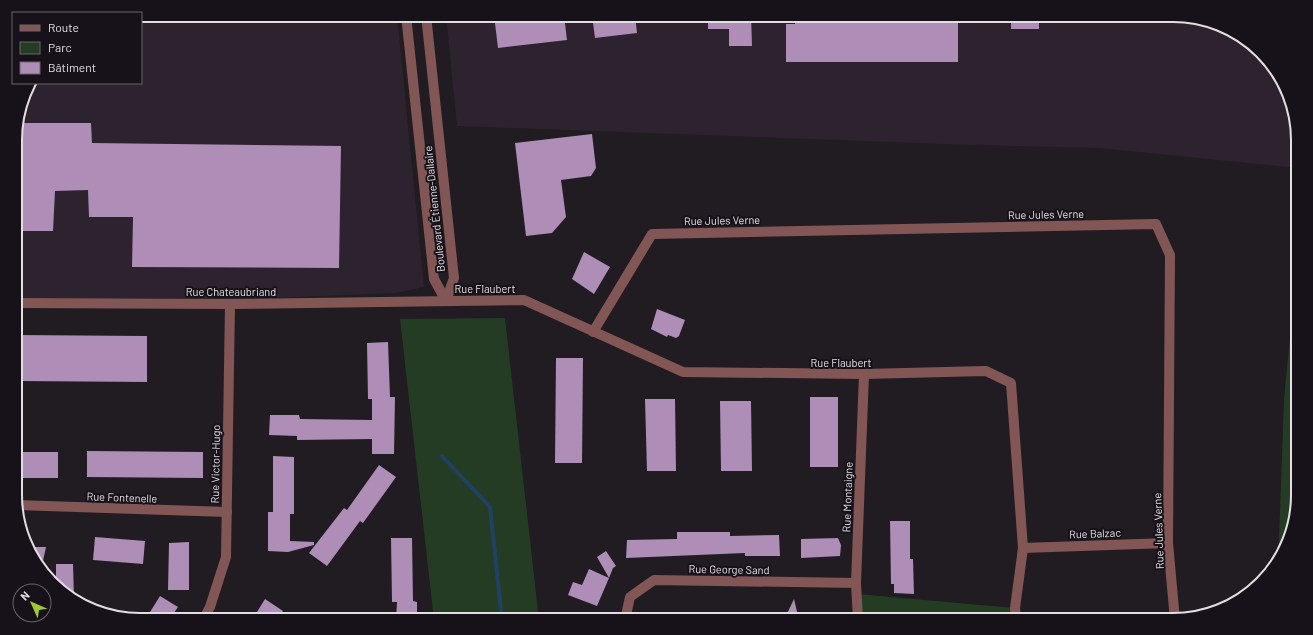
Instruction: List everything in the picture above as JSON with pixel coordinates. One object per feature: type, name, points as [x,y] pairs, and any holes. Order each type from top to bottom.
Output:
[{"type":"street","name":"Boulevard Étienne-Dallaire","points":[[407,22],[434,279],[446,301]]},
{"type":"street","name":"Boulevard Étienne-Dallaire","points":[[427,22],[454,278],[446,301]]},
{"type":"street","name":"Rue Jules Verne","points":[[593,332],[652,234],[1156,224],[1170,255],[1168,543],[1175,613]]},
{"type":"street","name":"Rue Flaubert","points":[[446,301],[524,300],[684,372],[864,374],[986,371],[1012,383],[1023,548],[1015,613]]},
{"type":"street","name":"Rue Chateaubriand","points":[[22,303],[230,304],[446,301]]},
{"type":"street","name":"Rue Victor-Hugo","points":[[207,613],[226,557],[230,304]]},
{"type":"street","name":"Rue Montaigne","points":[[858,613],[856,584],[864,374]]},
{"type":"street","name":"Rue Fontenelle","points":[[23,505],[227,512]]},
{"type":"street","name":"Rue Balzac","points":[[1023,548],[1168,543]]},
{"type":"street","name":"Rue George Sand","points":[[627,613],[630,597],[654,580],[856,584]]},
{"type":"shaded area","points":[[142,22],[398,22],[424,287],[396,293],[250,299],[22,298],[22,132],[26,110],[34,88],[36,84],[142,84]]},
{"type":"shaded area","points":[[447,22],[1173,22],[1203,26],[1225,34],[1245,46],[1267,68],[1282,95],[1287,110],[1290,125],[1291,167],[1100,148],[974,145],[457,126]]},
{"type":"green space","points":[[505,318],[538,613],[433,613],[400,319]]},
{"type":"green space","points":[[1291,326],[1291,495],[1287,525],[1280,545],[1279,539],[1284,399]]},
{"type":"green space","points":[[857,594],[1015,608],[1015,613],[858,613]]},
{"type":"building","points":[[495,22],[565,22],[567,40],[498,48]]},
{"type":"building","points":[[593,22],[636,22],[637,33],[595,38]]},
{"type":"building","points":[[708,22],[751,22],[752,46],[729,46],[729,29],[708,29]]},
{"type":"building","points":[[795,22],[958,22],[958,62],[786,62],[786,24],[795,24]]},
{"type":"building","points":[[1011,22],[1039,22],[1039,29],[1011,29]]},
{"type":"building","points":[[23,123],[91,123],[92,143],[341,146],[339,268],[132,267],[133,217],[89,217],[88,190],[55,191],[53,231],[22,231],[22,132]]},
{"type":"building","points":[[592,134],[596,168],[591,176],[561,180],[566,217],[552,233],[526,236],[515,143]]},
{"type":"building","points":[[584,252],[610,267],[594,294],[572,279]]},
{"type":"building","points":[[657,309],[685,320],[679,336],[676,338],[668,335],[667,337],[651,329]]},
{"type":"building","points":[[22,335],[147,336],[147,382],[22,381]]},
{"type":"building","points":[[388,342],[390,397],[395,397],[394,454],[372,454],[372,439],[297,440],[297,436],[269,435],[270,415],[299,415],[300,419],[372,420],[372,399],[368,399],[367,343]]},
{"type":"building","points":[[556,358],[583,358],[582,463],[555,463]]},
{"type":"building","points":[[810,397],[838,397],[838,467],[810,467]]},
{"type":"building","points":[[645,399],[675,399],[676,471],[647,471]]},
{"type":"building","points":[[720,401],[751,401],[752,471],[721,471]]},
{"type":"building","points":[[87,451],[203,452],[203,478],[87,477]]},
{"type":"building","points":[[22,452],[58,452],[58,478],[22,478]]},
{"type":"building","points":[[273,456],[294,457],[294,514],[290,514],[290,541],[314,542],[314,545],[288,552],[268,551],[268,512],[273,512]]},
{"type":"building","points":[[379,465],[396,477],[363,523],[360,521],[327,566],[309,553],[344,508],[347,510]]},
{"type":"building","points":[[890,521],[910,521],[910,559],[913,559],[914,594],[894,593],[894,584],[891,584]]},
{"type":"building","points":[[677,532],[730,532],[730,536],[779,535],[780,556],[745,556],[745,553],[626,558],[627,540],[677,539]]},
{"type":"building","points":[[95,537],[145,541],[143,564],[93,560]]},
{"type":"building","points":[[391,538],[412,538],[413,601],[417,602],[417,613],[396,613],[397,602],[392,602]]},
{"type":"building","points":[[838,538],[841,545],[840,556],[801,558],[801,539]]},
{"type":"building","points":[[189,542],[189,590],[168,590],[169,543]]},
{"type":"building","points":[[34,547],[46,547],[43,561]]},
{"type":"building","points":[[606,551],[616,566],[613,568],[609,578],[597,557]]},
{"type":"building","points":[[56,564],[73,564],[74,592],[62,584],[56,578]]},
{"type":"building","points":[[589,569],[609,578],[597,606],[568,595],[573,582],[582,585]]},
{"type":"building","points":[[160,596],[178,607],[174,613],[149,613]]},
{"type":"building","points":[[265,599],[283,611],[282,613],[256,613]]},
{"type":"building","points":[[794,599],[797,613],[787,613]]},
{"type":"waterway","points":[[442,456],[490,507],[501,613]]}]
